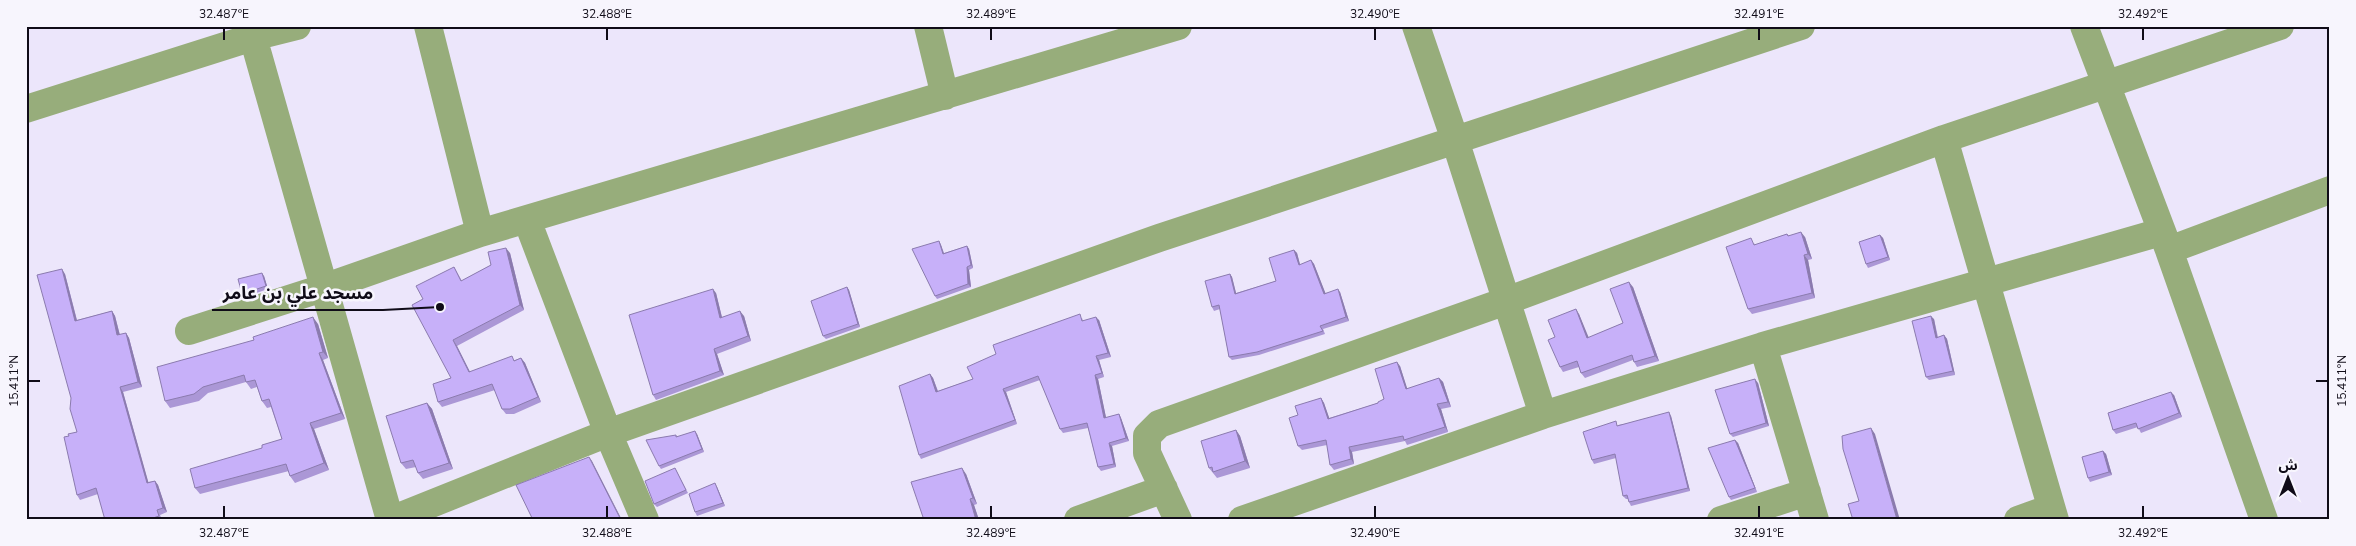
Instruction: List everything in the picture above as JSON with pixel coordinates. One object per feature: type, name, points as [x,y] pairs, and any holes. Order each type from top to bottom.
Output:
[{"type":"street","points":[[26,109],[254,37],[297,26]]},
{"type":"street","points":[[428,26],[480,233]]},
{"type":"street","points":[[928,26],[945,96]]},
{"type":"street","points":[[189,331],[323,288],[480,233],[945,96],[1124,33],[1178,26]]},
{"type":"street","points":[[1416,26],[1455,140],[1543,415]]},
{"type":"street","points":[[254,37],[323,288],[390,520],[608,432],[1159,238],[1801,26]]},
{"type":"street","points":[[2084,26],[2165,241],[2264,520]]},
{"type":"street","points":[[1178,520],[1147,453],[1147,436],[1159,424],[1506,301],[1944,139],[2280,26]]},
{"type":"street","points":[[1944,139],[2053,514],[2018,520]]},
{"type":"street","points":[[1242,520],[1543,415],[1763,346],[1986,282],[2165,241],[2330,190]]},
{"type":"street","points":[[527,220],[608,432],[645,520]]},
{"type":"street","points":[[1763,346],[1815,520]]},
{"type":"street","points":[[1078,520],[1164,489]]},
{"type":"street","points":[[1721,520],[1807,492]]},
{"type":"building","points":[[1801,232],[1808,254],[1804,255],[1812,293],[1748,309],[1726,247],[1751,238],[1754,245],[1787,234],[1788,236]]},
{"type":"building","points":[[1880,235],[1888,257],[1866,264],[1859,242]]},
{"type":"building","points":[[939,241],[943,254],[967,246],[971,265],[967,267],[968,284],[935,296],[912,249]]},
{"type":"building","points":[[506,248],[520,305],[453,340],[469,372],[512,356],[514,361],[521,358],[538,397],[510,409],[502,409],[492,384],[438,402],[433,384],[451,378],[412,305],[423,299],[416,286],[454,267],[461,281],[491,265],[488,252]]},
{"type":"building","points":[[1294,250],[1299,265],[1311,260],[1324,294],[1338,289],[1346,317],[1320,326],[1323,331],[1257,352],[1229,357],[1219,305],[1212,307],[1205,281],[1230,274],[1235,294],[1276,281],[1269,258]]},
{"type":"building","points":[[62,269],[75,321],[112,311],[117,335],[126,333],[138,382],[120,387],[147,483],[155,481],[163,508],[157,510],[159,516],[153,518],[154,520],[105,520],[96,488],[77,495],[64,437],[77,432],[70,409],[71,398],[37,275]]},
{"type":"building","points":[[262,273],[266,286],[242,294],[238,279]]},
{"type":"building","points":[[1629,282],[1655,356],[1634,362],[1632,355],[1581,373],[1577,361],[1560,367],[1548,340],[1555,337],[1548,320],[1576,309],[1587,338],[1623,323],[1610,289]]},
{"type":"building","points":[[847,287],[858,324],[823,336],[811,301]]},
{"type":"building","points":[[713,289],[720,318],[740,311],[748,336],[714,349],[720,371],[653,395],[629,315]]},
{"type":"building","points":[[1080,314],[1082,321],[1096,317],[1108,353],[1096,356],[1102,373],[1095,375],[1104,418],[1119,414],[1126,438],[1109,443],[1114,464],[1098,467],[1087,423],[1060,429],[1038,376],[1003,389],[1015,420],[919,455],[899,386],[930,374],[936,392],[973,379],[967,367],[996,354],[993,345]]},
{"type":"building","points":[[1931,316],[1936,338],[1944,335],[1953,371],[1926,377],[1912,321]]},
{"type":"building","points":[[313,317],[323,352],[319,353],[341,413],[310,423],[324,463],[290,476],[286,464],[195,488],[190,469],[262,448],[262,445],[282,439],[269,399],[262,401],[255,380],[246,382],[244,375],[203,387],[194,394],[165,401],[157,367],[254,340],[253,337]]},
{"type":"building","points":[[1397,362],[1406,389],[1439,378],[1448,402],[1437,404],[1445,427],[1404,440],[1403,436],[1349,447],[1351,459],[1330,465],[1326,440],[1298,446],[1289,418],[1298,415],[1295,406],[1321,398],[1328,419],[1378,403],[1384,399],[1375,369]]},
{"type":"building","points":[[1755,379],[1766,423],[1730,434],[1715,390]]},
{"type":"building","points":[[2171,392],[2179,413],[2138,429],[2136,423],[2113,430],[2108,413]]},
{"type":"building","points":[[427,403],[449,463],[418,473],[413,460],[401,463],[386,416]]},
{"type":"building","points":[[1669,412],[1688,488],[1629,502],[1627,495],[1623,496],[1615,454],[1592,460],[1583,432],[1616,421],[1617,426]]},
{"type":"building","points":[[1871,428],[1897,520],[1853,520],[1848,504],[1859,501],[1843,449],[1842,436]]},
{"type":"building","points":[[1236,430],[1245,461],[1213,472],[1212,467],[1209,468],[1201,441]]},
{"type":"building","points":[[695,431],[702,449],[659,466],[646,440],[676,435],[676,437]]},
{"type":"building","points":[[1735,440],[1755,488],[1729,497],[1708,448]]},
{"type":"building","points":[[2103,451],[2109,472],[2088,478],[2082,457]]},
{"type":"building","points":[[589,457],[621,520],[533,520],[516,485]]},
{"type":"building","points":[[675,468],[686,490],[654,504],[645,481]]},
{"type":"building","points":[[962,468],[973,498],[970,499],[976,520],[924,520],[911,482]]},
{"type":"building","points":[[715,483],[723,503],[695,512],[689,494]]},
{"type":"place","name":"مسجد علي بن عامر","points":[[440,307]]}]
